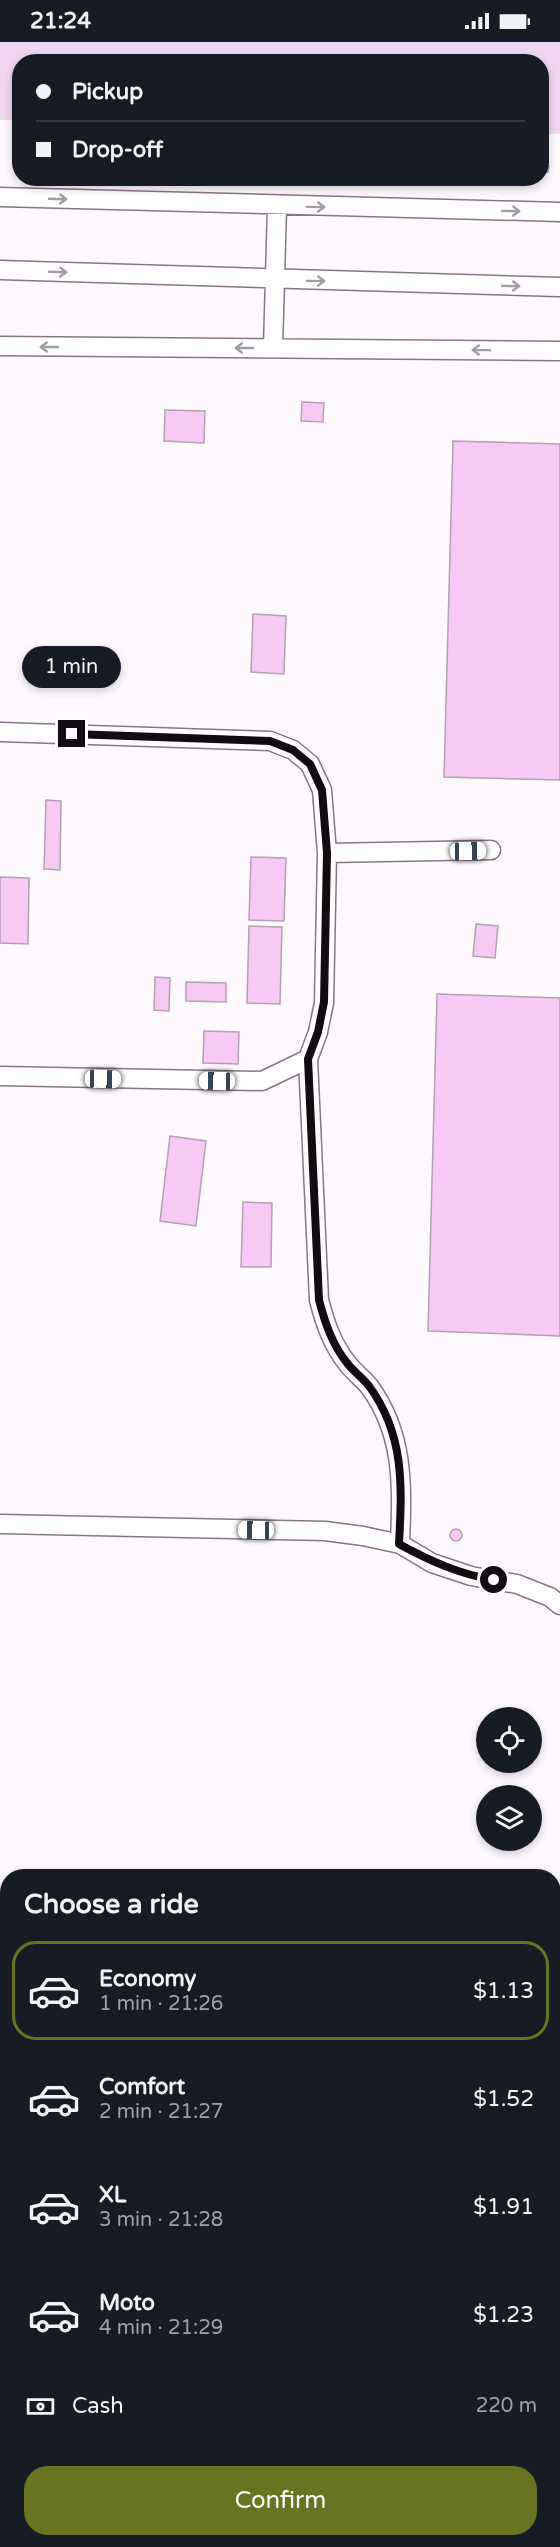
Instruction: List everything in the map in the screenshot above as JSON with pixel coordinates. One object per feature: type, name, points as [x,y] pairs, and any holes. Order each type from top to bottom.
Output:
[{"type":"lane","points":[[0,197],[560,212]]},
{"type":"lane","points":[[273,348],[277,206]]},
{"type":"lane","points":[[0,270],[560,287]]},
{"type":"lane","points":[[0,346],[560,351]]},
{"type":"lane","points":[[0,732],[270,741],[293,750],[310,764],[322,790],[327,853],[324,1002],[318,1032],[308,1059],[319,1300],[328,1332],[347,1363],[368,1385],[385,1412],[397,1442],[402,1493],[399,1544]]},
{"type":"lane","points":[[327,853],[491,850]]},
{"type":"lane","points":[[0,1076],[262,1082],[308,1059]]},
{"type":"lane","points":[[0,1524],[325,1531],[363,1536],[399,1544],[432,1563],[471,1576],[517,1584],[550,1597],[560,1605]]},
{"type":"shaded area","points":[[0,42],[560,42],[560,134],[549,134],[549,54],[12,54],[12,120],[0,120]]},
{"type":"building","points":[[302,402],[324,403],[323,422],[301,421]]},
{"type":"building","points":[[165,410],[205,411],[204,443],[164,441]]},
{"type":"building","points":[[453,441],[560,444],[560,780],[444,777]]},
{"type":"building","points":[[253,614],[286,616],[284,674],[251,672]]},
{"type":"building","points":[[46,800],[61,801],[60,870],[44,869]]},
{"type":"building","points":[[251,857],[286,858],[284,921],[249,920]]},
{"type":"building","points":[[0,877],[29,878],[28,944],[0,943]]},
{"type":"building","points":[[476,924],[498,926],[495,958],[473,956]]},
{"type":"building","points":[[249,926],[282,927],[280,1004],[247,1003]]},
{"type":"building","points":[[155,977],[170,978],[169,1011],[154,1010]]},
{"type":"building","points":[[186,982],[226,983],[226,1002],[186,1001]]},
{"type":"building","points":[[437,994],[560,998],[560,1336],[428,1331]]},
{"type":"building","points":[[204,1031],[239,1032],[238,1064],[203,1063]]},
{"type":"building","points":[[170,1136],[206,1141],[196,1226],[160,1221]]},
{"type":"building","points":[[243,1202],[272,1203],[271,1267],[241,1267]]},
{"type":"building","points":[[456,1529],[462,1535],[456,1541],[450,1535]]},
{"type":"route","points":[[72,734],[270,741],[293,750],[310,764],[322,790],[327,853],[324,1002],[318,1032],[308,1059],[319,1300],[328,1332],[347,1363],[368,1385],[385,1412],[397,1442],[402,1493],[399,1544],[432,1563],[471,1576],[494,1580]]}]
